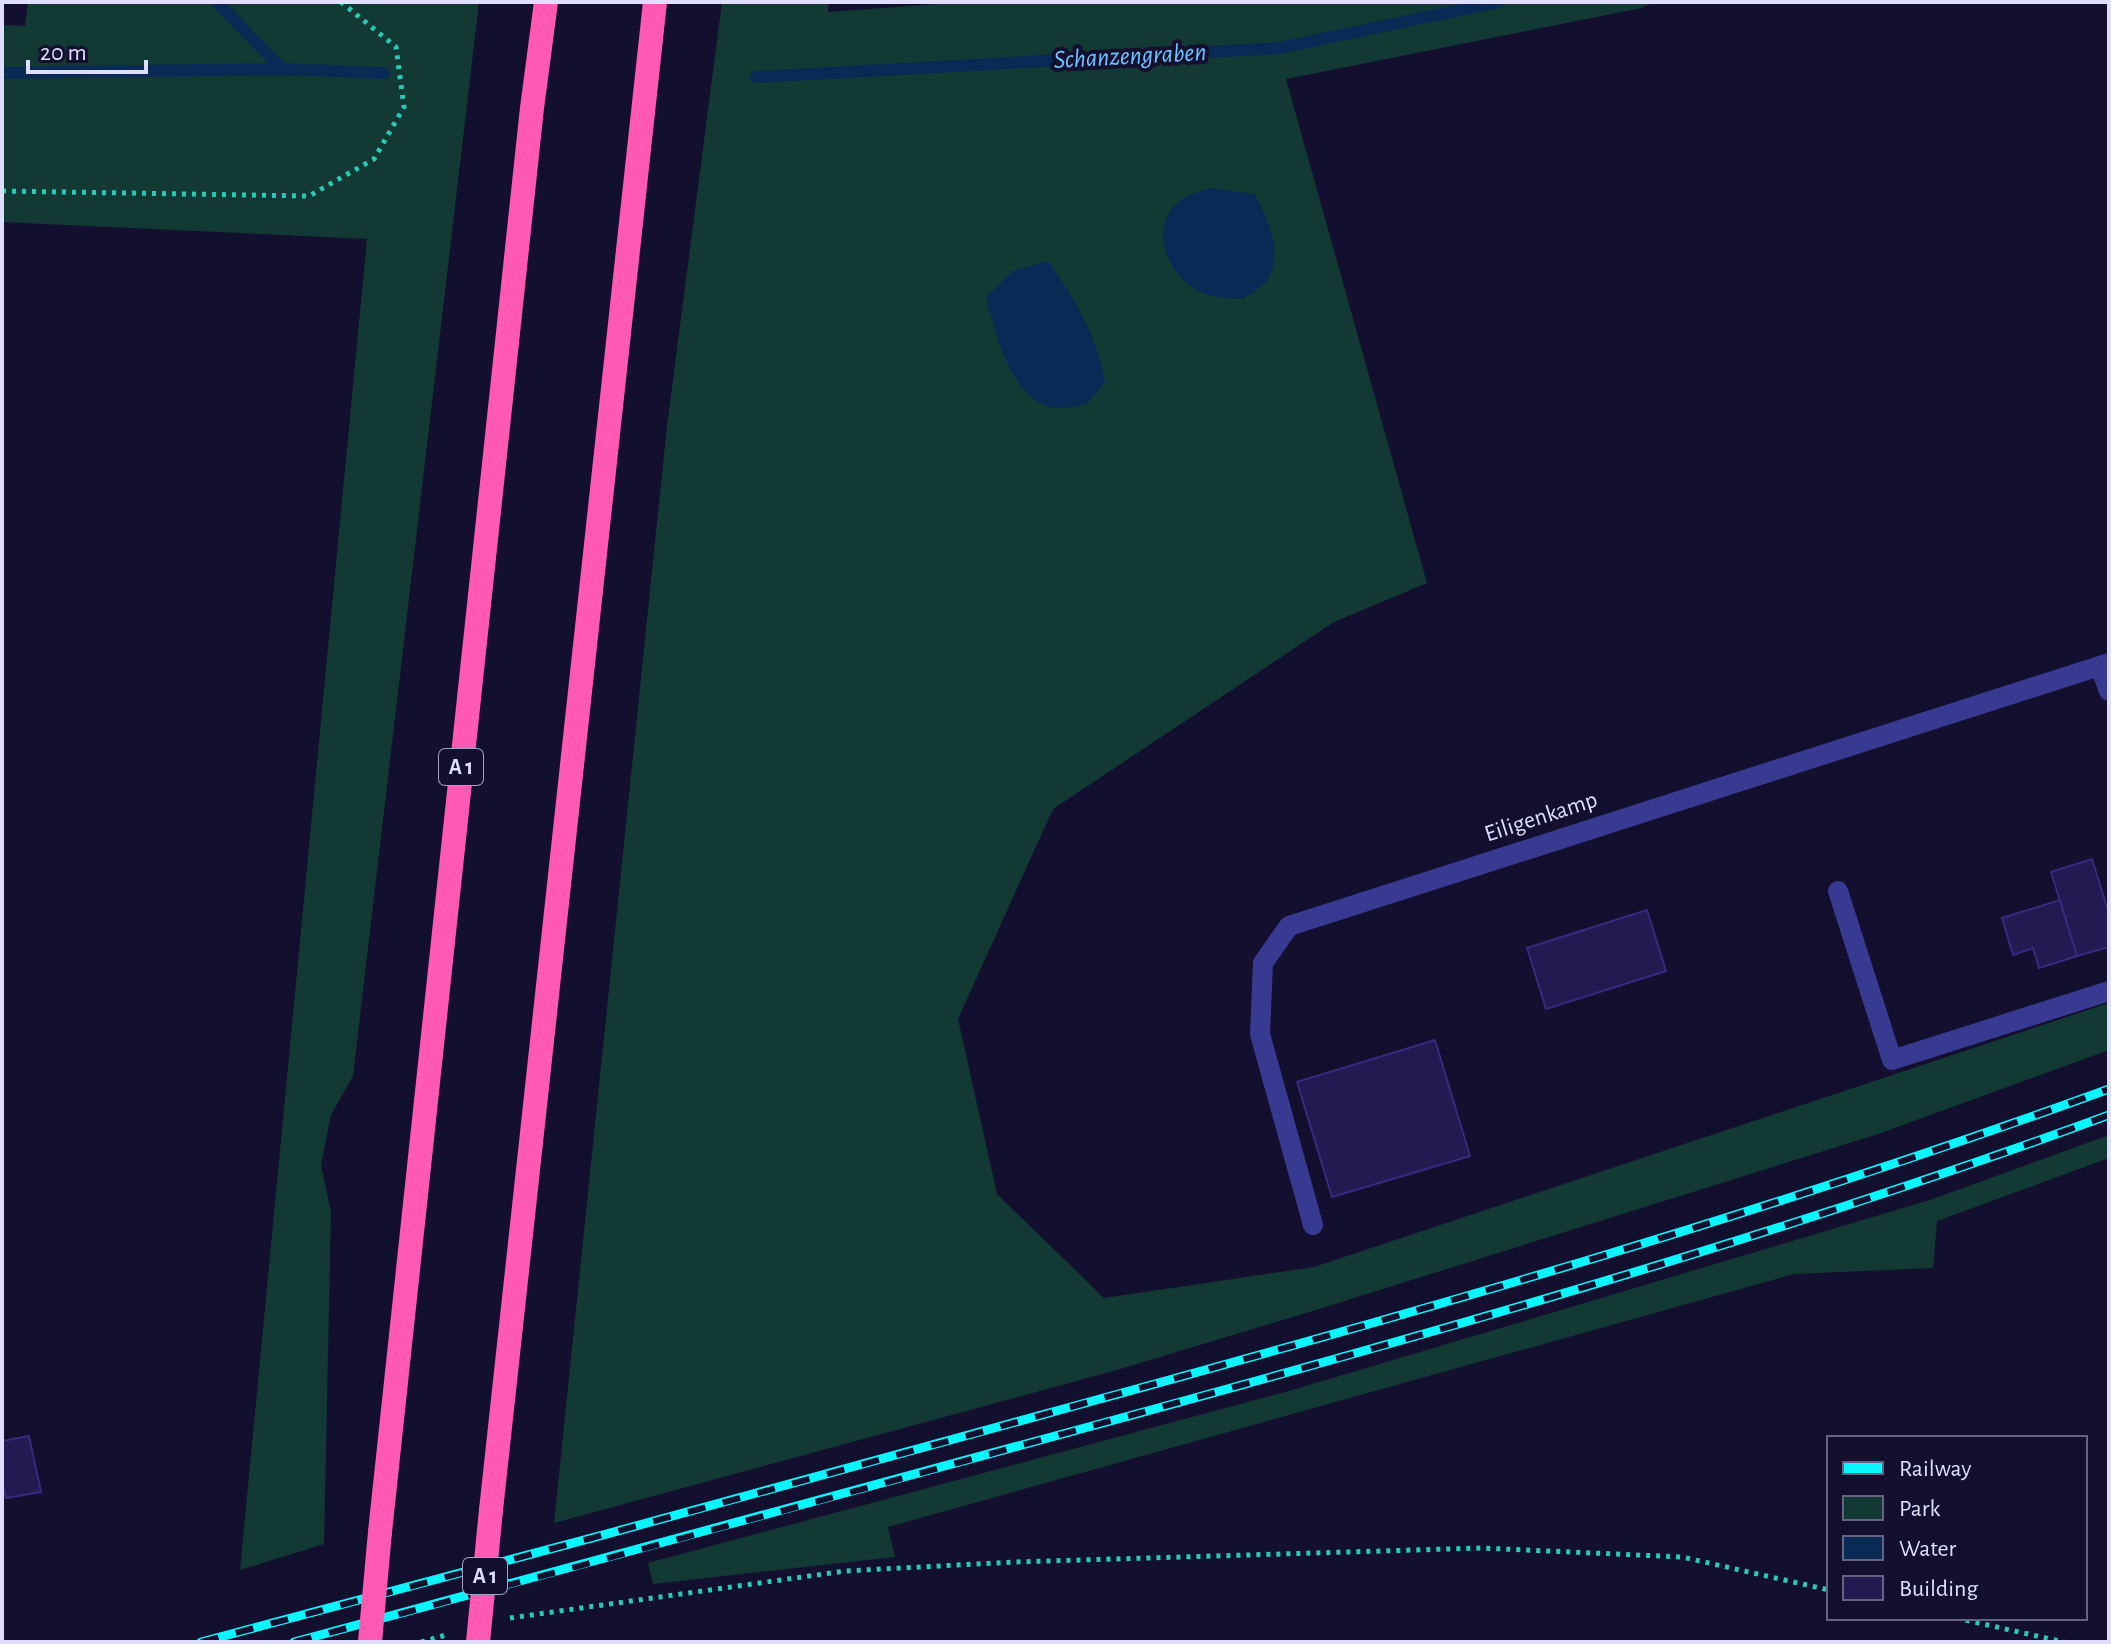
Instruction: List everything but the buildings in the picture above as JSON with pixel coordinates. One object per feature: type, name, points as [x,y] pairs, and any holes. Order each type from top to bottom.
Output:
[{"type":"highway","name":"A 1","points":[[370,1642],[530,124],[546,2]]},
{"type":"highway","name":"A 1","points":[[478,1642],[655,2]]},
{"type":"lane","points":[[2104,664],[2109,691]]},
{"type":"lane","name":"Eiligenkamp","points":[[1313,1225],[1260,1034],[1263,963],[1289,926],[2104,664]]},
{"type":"lane","points":[[1838,891],[1892,1060],[2109,991]]},
{"type":"path","points":[[2,191],[309,196],[374,159],[404,107],[396,47],[341,2]]},
{"type":"path","points":[[506,1620],[645,1597],[845,1571],[1014,1562],[1481,1548],[1682,1557],[1827,1590]]},
{"type":"path","points":[[1965,1620],[2064,1642]]},
{"type":"path","points":[[421,1642],[449,1635]]},
{"type":"green space","points":[[28,2],[479,2],[353,1076],[331,1115],[321,1165],[331,1212],[324,1544],[240,1570],[367,239],[2,222],[2,25],[25,26]]},
{"type":"green space","points":[[722,2],[829,2],[828,12],[963,2],[1655,2],[1641,8],[1286,79],[1427,583],[1334,622],[1053,809],[958,1019],[997,1194],[1104,1298],[1314,1267],[2109,1003],[2109,1050],[1878,1134],[1319,1309],[1117,1370],[554,1523],[667,426]]},
{"type":"green space","points":[[2109,1135],[2109,1158],[1937,1221],[1933,1268],[1794,1274],[888,1527],[895,1557],[653,1584],[648,1563],[1289,1391],[1930,1200]]},
{"type":"water","points":[[1209,188],[1255,194],[1272,235],[1273,268],[1268,279],[1243,299],[1212,296],[1198,291],[1186,282],[1168,259],[1164,245],[1167,217],[1179,201]]},
{"type":"water","points":[[1048,261],[1084,318],[1097,349],[1105,382],[1087,404],[1056,408],[1041,404],[1028,394],[1008,364],[990,312],[986,297],[1013,271]]},
{"type":"waterway","points":[[217,2],[282,69]]},
{"type":"waterway","name":"Schanzengraben","points":[[756,77],[1279,48],[1499,2]]},
{"type":"waterway","name":"Schanzengraben","points":[[2,73],[282,69],[384,73]]},
{"type":"railway","points":[[201,1642],[530,1555],[1468,1296],[1854,1177],[2109,1089]]},
{"type":"railway","points":[[294,1642],[1476,1319],[1858,1202],[2109,1115]]}]
